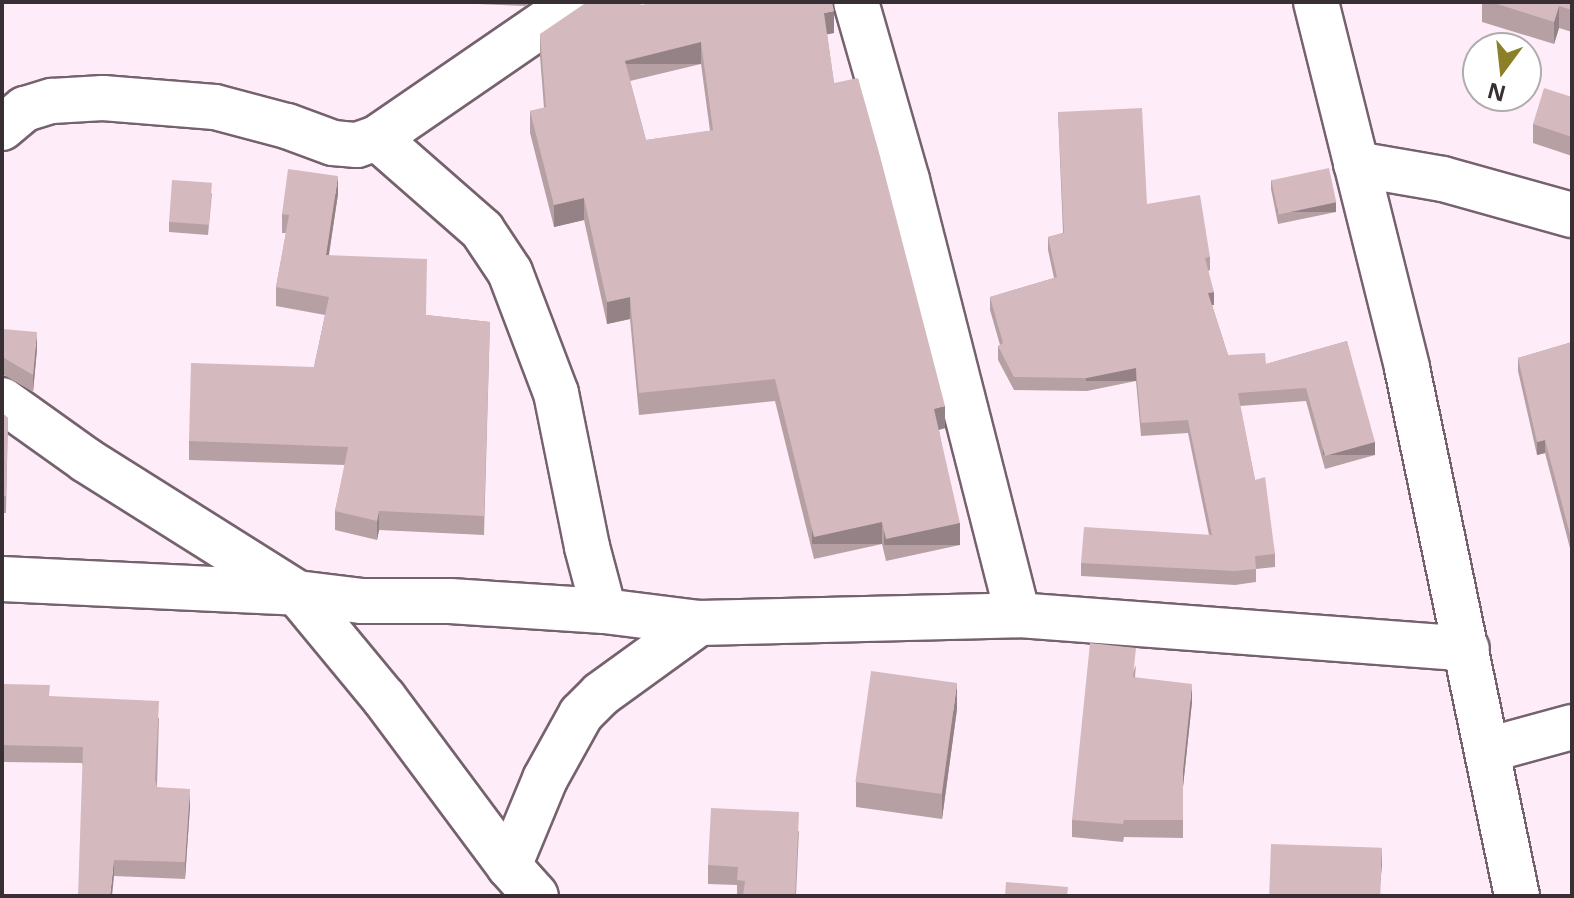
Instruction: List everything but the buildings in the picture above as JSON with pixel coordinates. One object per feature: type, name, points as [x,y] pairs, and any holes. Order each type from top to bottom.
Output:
[{"type":"street","points":[[2,128],[25,109],[52,101],[103,98],[215,107],[287,126],[333,143],[357,145],[377,138],[575,2]]},
{"type":"street","points":[[856,2],[907,180],[1018,615]]},
{"type":"street","points":[[1316,2],[1407,368],[1517,896]]},
{"type":"street","points":[[377,138],[482,230],[510,272],[556,393],[587,547],[604,611]]},
{"type":"street","points":[[1356,164],[1443,179],[1572,215]]},
{"type":"street","points":[[2,400],[86,460],[201,529],[297,593],[384,698],[523,881]]},
{"type":"street","points":[[2,579],[297,593],[361,601],[450,601],[604,611],[699,623],[1018,615],[1467,649]]},
{"type":"street","points":[[523,881],[545,779],[581,714],[601,694],[699,623]]},
{"type":"street","points":[[1488,750],[1572,727]]}]
